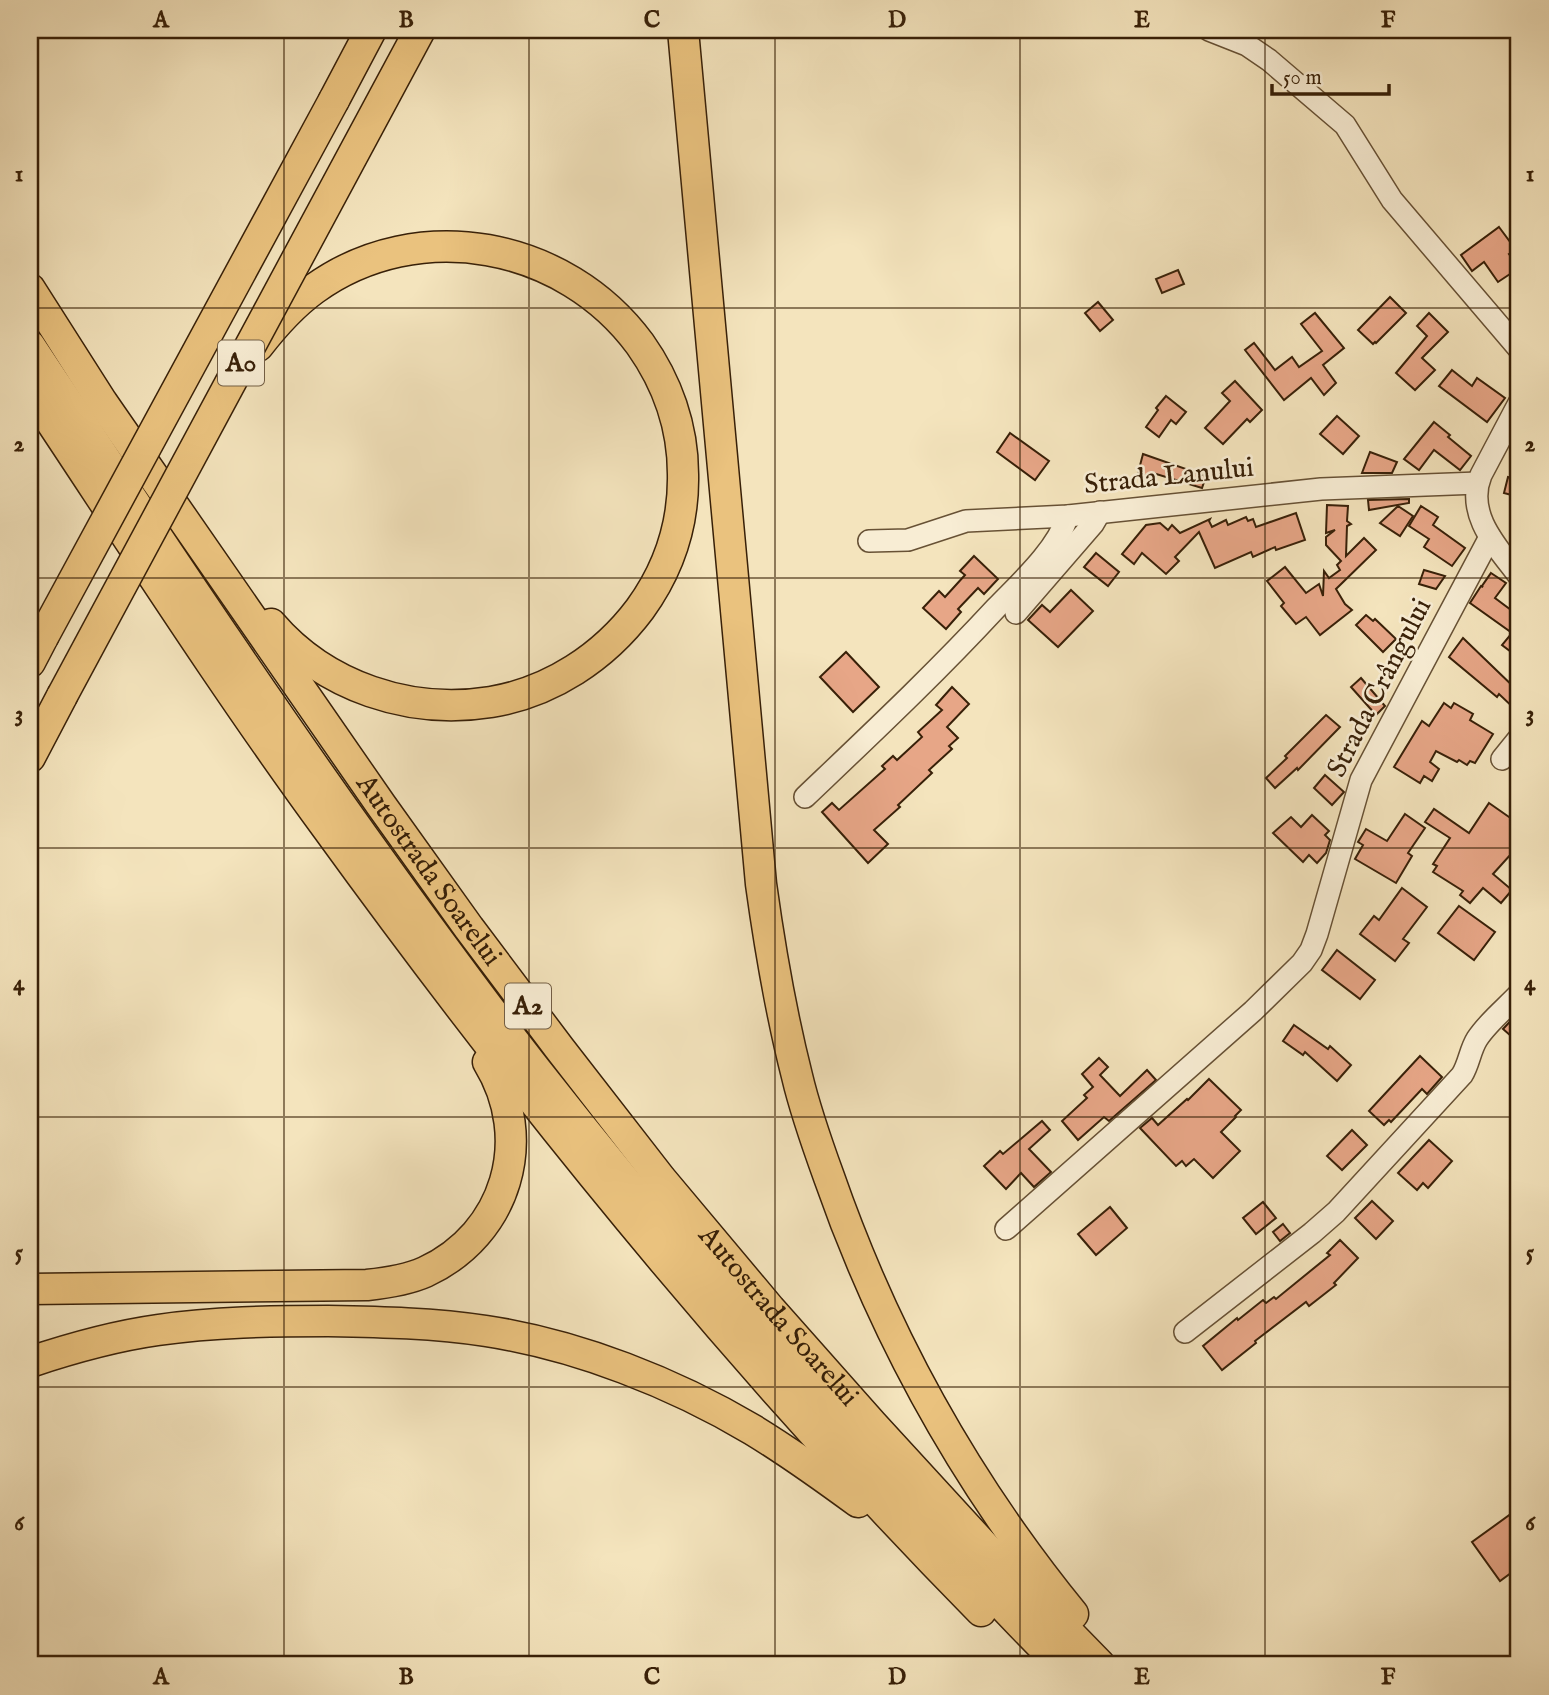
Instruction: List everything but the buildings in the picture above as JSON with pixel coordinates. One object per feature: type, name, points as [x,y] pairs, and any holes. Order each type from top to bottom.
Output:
[{"type":"highway","points":[[334,100],[356,30]]},
{"type":"highway","name":"A0","points":[[37,650],[371,30]]},
{"type":"highway","name":"A0","points":[[30,757],[420,30]]},
{"type":"highway","points":[[683,30],[761,884],[770,948],[797,1078],[838,1205],[863,1268],[889,1325],[950,1438],[1015,1537],[1114,1665]]},
{"type":"highway","points":[[205,552],[236,577],[263,615],[294,646],[324,669],[346,681],[393,698],[431,705],[477,704],[522,694],[565,676],[596,654],[628,625],[659,579],[675,540],[683,498],[683,463],[674,412],[660,376],[644,351],[625,325],[601,302],[571,280],[539,264],[507,254],[465,247],[421,248],[374,259],[335,276],[294,304],[275,324],[229,386]]},
{"type":"highway","points":[[30,264],[48,292],[62,339]]},
{"type":"highway","name":"Autostrada Soarelui","points":[[30,289],[102,402],[380,805],[469,928],[661,1179],[770,1309],[872,1424],[984,1546],[1100,1665]]},
{"type":"highway","name":"Autostrada Soarelui","points":[[30,346],[342,808],[535,1069],[742,1320],[853,1445],[1061,1665]]},
{"type":"highway","points":[[30,390],[263,738],[422,958],[518,1083],[715,1322],[915,1544],[1034,1665]]},
{"type":"highway","points":[[30,1289],[367,1286],[423,1273],[443,1262],[464,1245],[479,1231],[503,1191],[509,1168],[509,1117],[502,1091],[490,1065],[446,1001],[422,958]]},
{"type":"highway","points":[[30,1362],[112,1339],[157,1330],[226,1323],[405,1323],[485,1331],[535,1341],[641,1375],[697,1400],[753,1430],[825,1477],[915,1544]]},
{"type":"street","points":[[1209,30],[1247,45],[1269,60],[1345,125],[1392,200],[1519,349]]},
{"type":"street","points":[[1519,403],[1478,483],[1478,510],[1482,523],[1519,576]]},
{"type":"street","name":"Strada Lanului","points":[[869,541],[908,540],[966,521],[1068,516],[1321,489],[1478,483]]},
{"type":"street","points":[[1016,613],[1093,524],[1100,512]]},
{"type":"street","points":[[805,797],[925,683],[1012,592],[1063,531],[1068,516]]},
{"type":"street","name":"Strada Crângului","points":[[1006,1228],[1253,1011],[1292,975],[1311,950],[1361,779],[1490,537]]},
{"type":"street","points":[[1502,759],[1519,737]]},
{"type":"street","points":[[1185,1332],[1312,1233],[1346,1203],[1462,1075],[1480,1034],[1519,994]]}]
